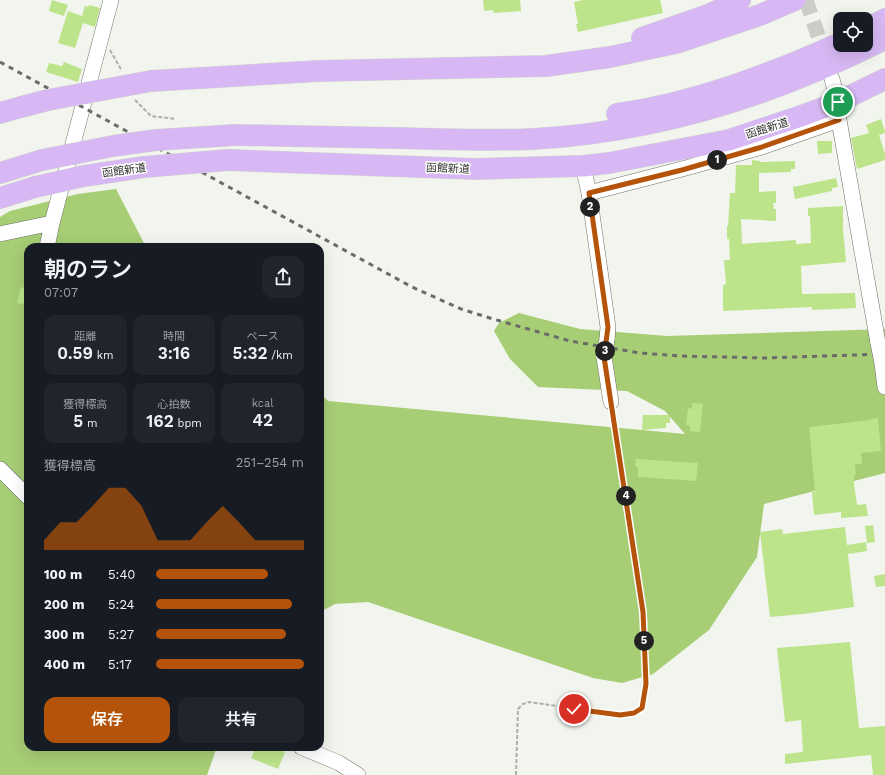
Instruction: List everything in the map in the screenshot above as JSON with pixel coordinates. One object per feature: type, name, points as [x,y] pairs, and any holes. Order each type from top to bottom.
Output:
[{"type":"highway","points":[[546,66],[550,54],[646,38],[708,16],[740,0]]},
{"type":"highway","points":[[0,113],[48,100],[151,81],[318,71],[546,66],[610,57],[676,43],[760,15],[795,0]]},
{"type":"highway","points":[[873,25],[885,19]]},
{"type":"highway","points":[[235,135],[483,140],[534,138],[634,126],[688,116],[746,98],[806,76],[849,58],[885,39]]},
{"type":"highway","points":[[0,173],[42,160],[113,146],[156,140],[235,135],[533,127],[632,112],[683,100],[737,84],[792,64],[833,46]]},
{"type":"highway","name":"函館新道","points":[[0,198],[35,187],[84,176],[144,167],[228,160],[476,169],[583,166],[609,163],[729,140],[804,115],[839,111],[885,79]]},
{"type":"street","points":[[48,243],[111,0]]},
{"type":"street","points":[[832,79],[839,111],[885,387]]},
{"type":"street","points":[[589,193],[682,170],[762,147],[839,111]]},
{"type":"street","points":[[583,166],[589,193],[608,327],[604,357],[611,402]]},
{"type":"street","points":[[0,234],[52,223]]},
{"type":"street","points":[[0,469],[24,493]]},
{"type":"street","points":[[310,751],[339,763],[358,775]]},
{"type":"path","points":[[516,775],[518,709],[523,704],[529,702],[620,715],[634,713],[642,708],[646,684],[643,612],[611,402]]},
{"type":"green space","points":[[116,189],[144,243],[24,243],[24,751],[216,751],[207,775],[0,775],[0,217],[10,211],[78,194]]},
{"type":"green space","points":[[519,313],[580,329],[667,336],[885,329],[885,473],[764,504],[757,557],[709,630],[653,674],[622,683],[593,678],[368,602],[335,604],[324,610],[324,397],[328,401],[685,434],[665,411],[627,391],[538,387],[510,359],[494,331],[499,323]]},
{"type":"building","points":[[52,0],[68,5],[64,16],[49,11]]},
{"type":"building","points":[[483,0],[520,0],[521,11],[494,13],[493,10],[484,11]]},
{"type":"building","points":[[583,0],[660,0],[663,13],[578,32],[574,2]]},
{"type":"building","points":[[89,5],[100,8],[95,27],[83,23],[75,48],[58,43],[68,11],[82,16],[85,6],[88,7]]},
{"type":"building","points":[[64,62],[82,69],[78,82],[46,72],[49,63],[62,66]]},
{"type":"building","points":[[881,119],[885,133],[879,135],[885,154],[885,160],[857,169],[851,138],[869,133],[866,125]]},
{"type":"building","points":[[817,141],[832,141],[832,153],[818,154]]},
{"type":"building","points":[[752,160],[760,162],[795,161],[795,169],[791,169],[791,172],[759,173],[759,192],[776,191],[776,203],[773,203],[774,209],[776,209],[776,221],[741,219],[742,244],[796,240],[796,244],[811,243],[810,216],[808,216],[808,208],[843,206],[843,229],[846,262],[801,266],[802,294],[855,293],[856,308],[812,310],[812,307],[723,311],[723,285],[726,284],[724,260],[730,260],[727,226],[730,193],[735,193],[736,165],[752,165]]},
{"type":"building","points":[[836,178],[838,187],[832,188],[832,191],[795,199],[793,187]]},
{"type":"building","points":[[21,287],[24,288],[24,304],[17,303]]},
{"type":"building","points":[[692,403],[703,404],[700,432],[690,431],[690,426],[686,425],[688,408],[692,409]]},
{"type":"building","points":[[643,415],[670,415],[670,423],[666,423],[666,428],[642,430]]},
{"type":"building","points":[[878,418],[881,451],[861,453],[862,464],[855,464],[856,475],[854,475],[854,483],[857,505],[866,504],[868,516],[841,518],[841,512],[814,515],[812,492],[815,492],[809,427]]},
{"type":"building","points":[[636,459],[698,463],[696,481],[638,477],[638,467],[635,467]]},
{"type":"building","points":[[873,525],[875,542],[867,543],[865,526]]},
{"type":"building","points":[[845,527],[847,545],[866,542],[867,551],[848,554],[854,607],[770,617],[760,532],[782,529],[783,534]]},
{"type":"building","points":[[885,574],[885,586],[876,587],[874,576]]},
{"type":"building","points":[[850,642],[859,728],[885,726],[885,775],[873,775],[871,755],[785,764],[785,754],[803,752],[801,720],[785,722],[777,648]]},
{"type":"building","points":[[254,751],[285,752],[278,769],[251,758]]},
{"type":"tunnel","points":[[806,0],[826,59]]},
{"type":"railway","points":[[0,62],[412,287],[461,309],[570,341],[640,353],[681,356],[764,358],[885,354]]},
{"type":"route","points":[[574,709],[620,715],[634,713],[642,708],[646,684],[643,612],[604,357],[608,327],[589,193],[682,170],[762,147],[839,120],[838,102]]}]
